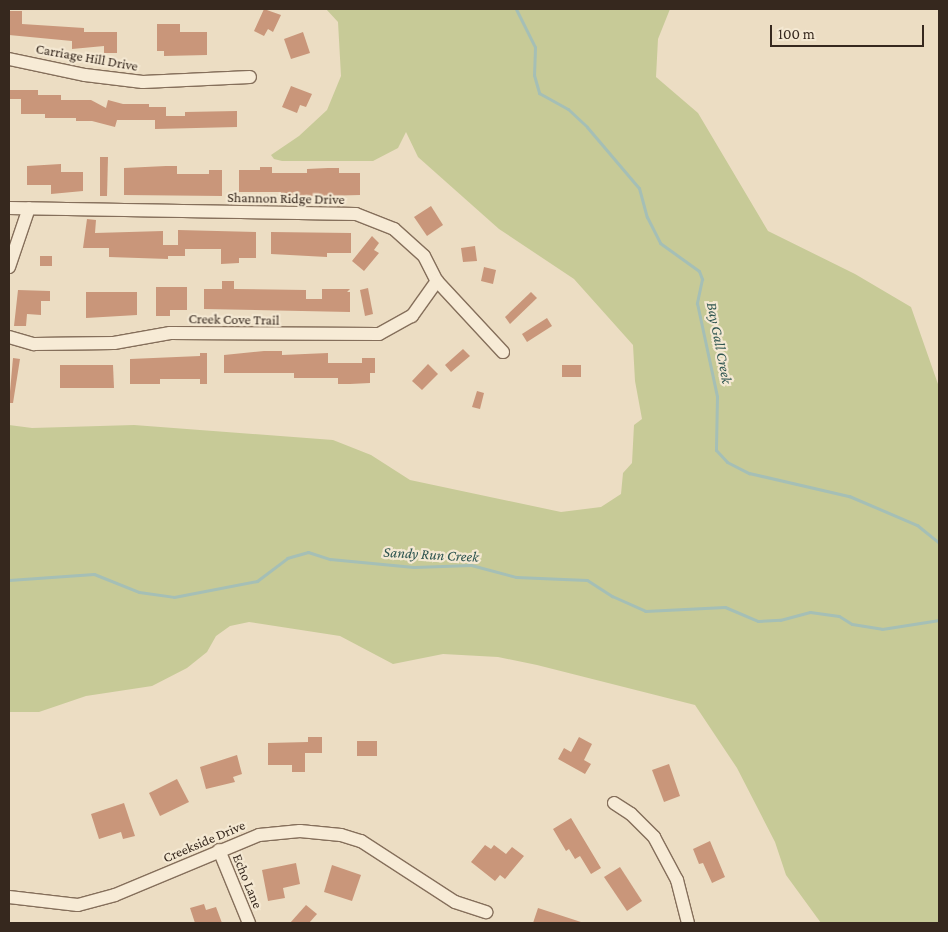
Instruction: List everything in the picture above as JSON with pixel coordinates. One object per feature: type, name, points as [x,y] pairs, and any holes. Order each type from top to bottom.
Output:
[{"type":"street","name":"Carriage Hill Drive","points":[[9,59],[143,82],[250,77]]},
{"type":"street","name":"Shannon Ridge Drive","points":[[9,208],[356,214],[394,229],[424,256],[438,281],[504,352]]},
{"type":"street","points":[[9,266],[29,208]]},
{"type":"street","name":"Creek Cove Trail","points":[[9,337],[34,344],[114,342],[170,333],[379,334],[412,316],[438,281]]},
{"type":"street","points":[[614,803],[631,814],[654,837],[677,880],[688,923]]},
{"type":"street","name":"Creekside Drive","points":[[9,897],[78,905],[115,895],[219,850],[259,835],[300,831],[341,834],[383,852],[455,902],[486,912]]},
{"type":"street","name":"Echo Lane","points":[[219,850],[249,923]]},
{"type":"green space","points":[[326,9],[670,9],[658,39],[656,77],[698,113],[768,231],[855,274],[911,307],[939,387],[939,923],[821,923],[786,875],[775,842],[737,768],[695,705],[537,665],[498,657],[443,654],[393,664],[340,636],[249,622],[230,626],[216,636],[207,652],[187,668],[152,686],[86,696],[39,712],[9,712],[9,425],[32,428],[134,425],[333,440],[371,455],[410,480],[561,512],[601,507],[621,494],[623,473],[632,463],[634,425],[642,419],[635,381],[633,345],[574,279],[499,229],[418,157],[406,132],[398,148],[373,161],[282,161],[274,159],[271,155],[299,136],[327,110],[341,76],[338,22]]},
{"type":"building","points":[[264,9],[281,15],[273,32],[268,29],[264,36],[254,31]]},
{"type":"building","points":[[9,11],[22,11],[22,24],[84,28],[84,32],[117,32],[117,53],[104,53],[104,46],[72,49],[72,41],[9,35]]},
{"type":"building","points":[[157,24],[180,24],[180,32],[207,32],[207,55],[164,56],[164,51],[157,51]]},
{"type":"building","points":[[303,32],[310,53],[291,59],[284,39]]},
{"type":"building","points":[[291,86],[312,94],[306,107],[300,105],[297,113],[282,107]]},
{"type":"building","points":[[9,90],[38,90],[38,95],[61,95],[61,100],[91,100],[106,108],[108,100],[123,104],[149,104],[149,107],[166,107],[166,116],[185,116],[185,112],[237,111],[237,127],[155,129],[155,120],[117,120],[115,127],[92,121],[76,121],[76,118],[45,118],[45,114],[21,114],[21,99],[9,99]]},
{"type":"building","points":[[100,157],[108,157],[107,196],[100,196]]},
{"type":"building","points":[[61,164],[61,172],[83,172],[83,191],[51,194],[51,185],[27,185],[27,166]]},
{"type":"building","points":[[177,166],[177,174],[209,174],[209,170],[222,170],[222,196],[124,195],[124,168]]},
{"type":"building","points":[[260,167],[272,167],[272,173],[307,173],[307,169],[339,168],[339,173],[360,173],[360,195],[281,197],[281,192],[239,192],[239,170],[260,170]]},
{"type":"building","points":[[431,206],[443,225],[427,236],[414,217]]},
{"type":"building","points":[[87,219],[96,220],[95,233],[163,231],[163,245],[178,245],[178,230],[256,232],[256,258],[239,258],[239,263],[221,264],[221,249],[185,249],[185,256],[168,256],[168,259],[109,257],[109,248],[83,248]]},
{"type":"building","points":[[271,232],[351,233],[351,253],[327,253],[327,257],[271,254]]},
{"type":"building","points":[[372,236],[379,243],[374,250],[379,253],[364,271],[352,261]]},
{"type":"building","points":[[475,246],[477,261],[463,262],[461,248]]},
{"type":"building","points":[[40,256],[52,256],[52,266],[40,266]]},
{"type":"building","points":[[484,267],[496,270],[493,284],[481,281]]},
{"type":"building","points":[[222,281],[234,281],[234,289],[306,290],[306,299],[322,299],[322,289],[350,289],[347,292],[350,292],[350,312],[204,309],[204,289],[222,289]]},
{"type":"building","points":[[156,287],[187,287],[187,310],[170,310],[170,316],[156,316]]},
{"type":"building","points":[[368,288],[373,314],[365,316],[360,290]]},
{"type":"building","points":[[18,290],[50,291],[50,301],[41,301],[41,315],[27,314],[26,326],[14,326]]},
{"type":"building","points":[[86,292],[137,292],[137,315],[86,318]]},
{"type":"building","points":[[531,292],[537,298],[510,324],[505,317]]},
{"type":"building","points":[[547,318],[552,326],[527,342],[522,334]]},
{"type":"building","points":[[463,349],[470,356],[451,372],[445,365]]},
{"type":"building","points":[[282,351],[282,355],[328,353],[328,363],[362,363],[362,358],[375,358],[375,373],[370,373],[370,383],[338,384],[338,378],[294,378],[294,373],[224,373],[224,355]]},
{"type":"building","points":[[200,353],[207,353],[207,384],[200,384],[200,379],[160,379],[160,384],[130,384],[130,359],[200,356]]},
{"type":"building","points":[[13,358],[20,359],[13,403],[9,403]]},
{"type":"building","points":[[428,364],[438,374],[422,390],[412,381]]},
{"type":"building","points":[[60,365],[113,365],[114,388],[60,388]]},
{"type":"building","points":[[562,365],[581,365],[581,377],[562,377]]},
{"type":"building","points":[[477,391],[484,393],[480,409],[472,407]]},
{"type":"building","points":[[308,737],[322,737],[322,753],[305,753],[305,772],[292,772],[292,765],[268,765],[268,743],[308,742]]},
{"type":"building","points":[[579,737],[592,744],[584,760],[591,764],[585,774],[558,759],[564,748],[571,752]]},
{"type":"building","points":[[357,741],[377,741],[377,756],[357,756]]},
{"type":"building","points":[[237,755],[242,774],[233,777],[235,782],[206,789],[200,767]]},
{"type":"building","points":[[669,764],[680,796],[664,802],[652,770]]},
{"type":"building","points":[[177,779],[189,802],[160,816],[149,793]]},
{"type":"building","points":[[124,803],[135,836],[123,839],[121,832],[99,839],[91,814]]},
{"type":"building","points":[[571,818],[601,868],[591,874],[580,856],[575,859],[569,849],[566,851],[553,829]]},
{"type":"building","points":[[710,841],[725,877],[712,883],[703,863],[699,864],[693,849]]},
{"type":"building","points":[[485,845],[491,849],[494,845],[506,854],[512,847],[524,856],[505,879],[500,875],[495,881],[471,862]]},
{"type":"building","points":[[296,863],[300,884],[283,888],[285,898],[268,901],[262,870]]},
{"type":"building","points":[[332,865],[361,875],[352,901],[324,892]]},
{"type":"building","points":[[620,867],[642,901],[627,911],[604,877]]},
{"type":"building","points":[[204,904],[206,910],[216,907],[222,923],[195,923],[190,908]]},
{"type":"building","points":[[306,905],[317,914],[309,923],[290,923]]},
{"type":"building","points":[[538,908],[581,922],[581,923],[533,923]]},
{"type":"waterway","name":"Bay Gall Creek","points":[[516,9],[535,47],[534,75],[539,93],[568,109],[587,127],[639,188],[647,217],[660,243],[699,271],[702,279],[697,303],[717,396],[716,450],[727,462],[749,473],[849,496],[917,525],[939,543]]},
{"type":"waterway","name":"Sandy Run Creek","points":[[9,580],[94,574],[139,592],[174,597],[257,581],[287,558],[308,552],[330,559],[414,567],[471,565],[516,577],[587,580],[612,596],[645,611],[725,607],[758,621],[780,620],[810,612],[839,616],[852,624],[882,629],[939,620]]}]
